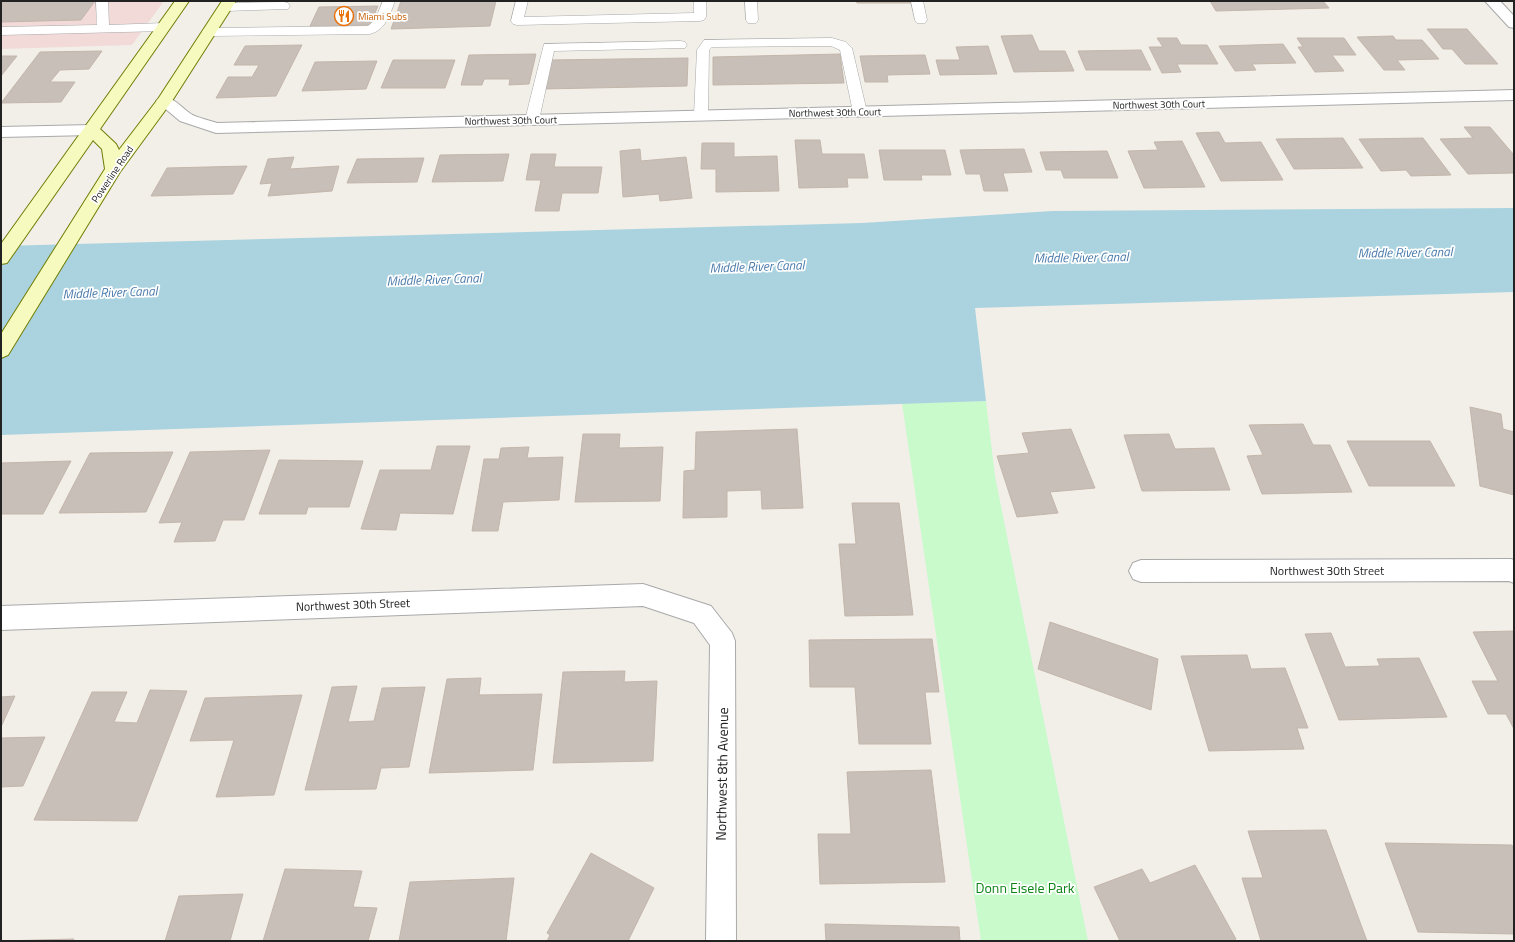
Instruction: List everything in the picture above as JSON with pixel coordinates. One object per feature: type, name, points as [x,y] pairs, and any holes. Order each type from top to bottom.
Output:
[{"type":"main road","points":[[1,258],[182,1]]},
{"type":"main road","name":"Powerline Road","points":[[1,350],[113,169],[164,100],[227,4]]},
{"type":"main road","points":[[92,130],[110,148],[113,169]]},
{"type":"street","points":[[1492,1],[1514,24]]},
{"type":"street","name":"Northwest 30th Court","points":[[164,100],[186,118],[216,128],[1514,95]]},
{"type":"street","points":[[1,132],[92,130]]},
{"type":"street","name":"Northwest 30th Street","points":[[1141,571],[1510,570],[1514,572]]},
{"type":"street","name":"Northwest 30th Street","points":[[1,618],[643,595],[702,614]]},
{"type":"street","name":"Northwest 8th Avenue","points":[[702,614],[723,641],[721,941]]},
{"type":"lane","points":[[102,1],[103,29]]},
{"type":"lane","points":[[208,32],[370,30],[378,26],[381,22],[389,1]]},
{"type":"lane","points":[[522,1],[517,21],[700,17],[700,1]]},
{"type":"lane","points":[[751,1],[752,20]]},
{"type":"lane","points":[[917,1],[921,20]]},
{"type":"lane","points":[[227,4],[285,4]]},
{"type":"lane","points":[[269,31],[285,4]]},
{"type":"lane","points":[[1,31],[55,25],[103,29],[164,28]]},
{"type":"lane","points":[[701,115],[703,50],[708,44],[713,43],[832,42],[842,45],[846,48],[860,112]]},
{"type":"lane","points":[[532,120],[548,47],[681,45]]},
{"type":"shaded area","points":[[1,1],[164,1],[132,45],[1,49]]},
{"type":"green space","name":"Donn Eisele Park","points":[[986,401],[995,476],[1088,941],[981,941],[902,403]]},
{"type":"water","name":"Middle River Canal","points":[[1514,208],[1514,292],[975,308],[986,401],[1,435],[1,246],[862,223],[1053,211]]},
{"type":"building","points":[[1,1],[95,1],[81,20],[1,22]]},
{"type":"building","points":[[401,1],[496,1],[490,26],[391,29]]},
{"type":"building","points":[[856,1],[910,1],[911,3],[857,3]]},
{"type":"building","points":[[1210,1],[1323,1],[1329,8],[1216,11]]},
{"type":"building","points":[[378,6],[370,25],[310,26],[319,7]]},
{"type":"building","points":[[1427,29],[1467,29],[1498,64],[1465,64],[1452,49],[1443,49]]},
{"type":"building","points":[[1032,35],[1039,51],[1065,51],[1074,71],[1014,72],[1001,36]]},
{"type":"building","points":[[1393,36],[1396,40],[1422,40],[1439,59],[1397,60],[1405,70],[1384,70],[1357,37]]},
{"type":"building","points":[[1157,38],[1177,38],[1181,45],[1207,45],[1218,64],[1177,64],[1181,72],[1162,73],[1149,47],[1163,47]]},
{"type":"building","points":[[1297,38],[1344,38],[1356,55],[1332,55],[1344,71],[1315,72],[1298,47],[1303,47]]},
{"type":"building","points":[[1283,44],[1296,63],[1252,64],[1256,70],[1235,71],[1219,46]]},
{"type":"building","points":[[302,45],[276,96],[216,98],[228,77],[252,77],[259,65],[234,65],[245,46]]},
{"type":"building","points":[[988,46],[997,74],[940,75],[936,60],[960,60],[956,47]]},
{"type":"building","points":[[1141,50],[1151,70],[1086,70],[1078,51]]},
{"type":"building","points":[[102,51],[89,69],[60,70],[50,82],[75,82],[61,102],[1,103],[40,52]]},
{"type":"building","points":[[536,54],[529,84],[509,85],[510,79],[484,79],[482,85],[461,85],[469,55]]},
{"type":"building","points":[[840,54],[844,83],[713,85],[713,57]]},
{"type":"building","points":[[925,55],[930,74],[887,75],[888,82],[865,82],[860,56]]},
{"type":"building","points":[[1,56],[17,56],[1,76]]},
{"type":"building","points":[[688,58],[687,86],[543,89],[548,60]]},
{"type":"building","points":[[393,60],[455,60],[445,88],[381,88]]},
{"type":"building","points":[[377,61],[366,89],[302,91],[315,62]]},
{"type":"building","points":[[1464,127],[1490,127],[1514,155],[1514,173],[1468,174],[1440,139],[1473,138]]},
{"type":"building","points":[[1219,132],[1225,143],[1261,142],[1283,180],[1221,181],[1196,133]]},
{"type":"building","points":[[1343,138],[1363,168],[1294,169],[1276,139]]},
{"type":"building","points":[[1423,138],[1451,175],[1411,176],[1406,170],[1381,171],[1359,139]]},
{"type":"building","points":[[795,140],[820,140],[822,154],[864,154],[868,178],[847,178],[848,187],[799,188]]},
{"type":"building","points":[[1182,141],[1205,187],[1144,188],[1128,151],[1158,150],[1154,142]]},
{"type":"building","points":[[702,143],[734,143],[734,157],[777,156],[779,191],[716,192],[716,169],[701,169]]},
{"type":"building","points":[[640,149],[641,161],[686,157],[692,198],[660,201],[659,194],[623,197],[620,151]]},
{"type":"building","points":[[1024,149],[1032,172],[1003,173],[1008,191],[984,191],[980,174],[966,174],[960,150]]},
{"type":"building","points":[[879,150],[945,150],[951,175],[921,175],[922,180],[884,180]]},
{"type":"building","points":[[1107,151],[1118,178],[1064,178],[1061,170],[1046,170],[1040,152]]},
{"type":"building","points":[[509,154],[503,181],[432,182],[440,155]]},
{"type":"building","points":[[531,154],[556,154],[554,167],[602,167],[598,193],[562,193],[559,211],[535,211],[541,180],[526,180]]},
{"type":"building","points":[[294,157],[290,169],[339,166],[332,191],[268,196],[272,183],[260,184],[268,159]]},
{"type":"building","points":[[424,158],[417,182],[347,183],[357,159]]},
{"type":"building","points":[[247,166],[233,194],[151,196],[167,168]]},
{"type":"building","points":[[1470,407],[1501,414],[1503,429],[1514,432],[1514,495],[1480,486]]},
{"type":"building","points":[[1303,424],[1313,445],[1330,445],[1352,492],[1262,494],[1247,456],[1263,455],[1249,425]]},
{"type":"building","points":[[797,429],[803,508],[762,509],[761,490],[727,491],[727,517],[683,518],[684,471],[695,470],[696,432]]},
{"type":"building","points":[[1071,429],[1095,488],[1050,492],[1058,513],[1017,517],[997,456],[1029,453],[1022,433]]},
{"type":"building","points":[[583,434],[620,434],[619,448],[663,447],[660,501],[575,502]]},
{"type":"building","points":[[1169,434],[1175,449],[1214,448],[1230,490],[1142,491],[1124,435]]},
{"type":"building","points":[[1347,441],[1430,441],[1455,486],[1369,486]]},
{"type":"building","points":[[437,446],[470,446],[453,514],[400,513],[396,530],[361,529],[380,470],[431,470]]},
{"type":"building","points":[[529,447],[527,458],[563,457],[559,500],[503,502],[498,531],[472,531],[484,459],[499,459],[501,448]]},
{"type":"building","points":[[270,450],[244,520],[223,520],[215,541],[174,542],[182,522],[159,523],[190,452]]},
{"type":"building","points":[[173,452],[146,512],[59,513],[90,453]]},
{"type":"building","points":[[279,460],[363,461],[349,507],[308,507],[306,514],[259,514]]},
{"type":"building","points":[[71,461],[43,514],[1,514],[1,463]]},
{"type":"building","points":[[852,503],[899,503],[913,615],[845,616],[839,544],[856,544]]},
{"type":"building","points":[[1050,622],[1158,659],[1151,710],[1038,669]]},
{"type":"building","points":[[1514,631],[1514,729],[1506,714],[1488,714],[1472,681],[1498,681],[1473,632]]},
{"type":"building","points":[[1331,633],[1345,667],[1380,666],[1377,659],[1419,658],[1447,717],[1339,720],[1305,634]]},
{"type":"building","points":[[932,639],[939,692],[925,692],[931,744],[859,744],[855,687],[810,687],[809,640]]},
{"type":"building","points":[[1247,655],[1251,669],[1285,668],[1308,728],[1297,728],[1304,749],[1209,751],[1181,656]]},
{"type":"building","points":[[625,671],[624,682],[657,681],[653,761],[553,763],[563,672]]},
{"type":"building","points":[[481,678],[479,695],[542,694],[533,770],[429,773],[447,679]]},
{"type":"building","points":[[357,686],[348,722],[374,721],[382,688],[425,687],[409,767],[381,768],[376,789],[305,790],[332,687]]},
{"type":"building","points":[[150,690],[187,691],[137,821],[34,820],[92,692],[127,692],[114,722],[137,723]]},
{"type":"building","points":[[302,695],[274,795],[216,797],[234,740],[190,741],[205,698]]},
{"type":"building","points":[[15,696],[1,727],[1,697]]},
{"type":"building","points":[[45,737],[23,786],[1,787],[1,738]]},
{"type":"building","points":[[931,770],[945,882],[820,884],[818,834],[851,834],[847,772]]},
{"type":"building","points":[[1326,830],[1367,941],[1261,941],[1242,878],[1263,878],[1248,831]]},
{"type":"building","points":[[1385,843],[1512,845],[1514,850],[1514,934],[1418,932]]},
{"type":"building","points":[[591,853],[654,888],[628,941],[547,941],[550,935],[547,933]]},
{"type":"building","points":[[1195,865],[1236,939],[1232,941],[1120,941],[1094,887],[1142,869],[1150,883]]},
{"type":"building","points":[[285,869],[362,871],[353,907],[377,908],[368,941],[263,941]]},
{"type":"building","points":[[514,878],[506,941],[399,941],[410,882]]},
{"type":"building","points":[[243,894],[230,941],[165,941],[179,896]]},
{"type":"building","points":[[825,924],[959,927],[960,941],[826,941]]},
{"type":"building","points":[[74,939],[73,941],[1,941]]},
{"type":"place","name":"Miami Subs","points":[[344,16]]}]
